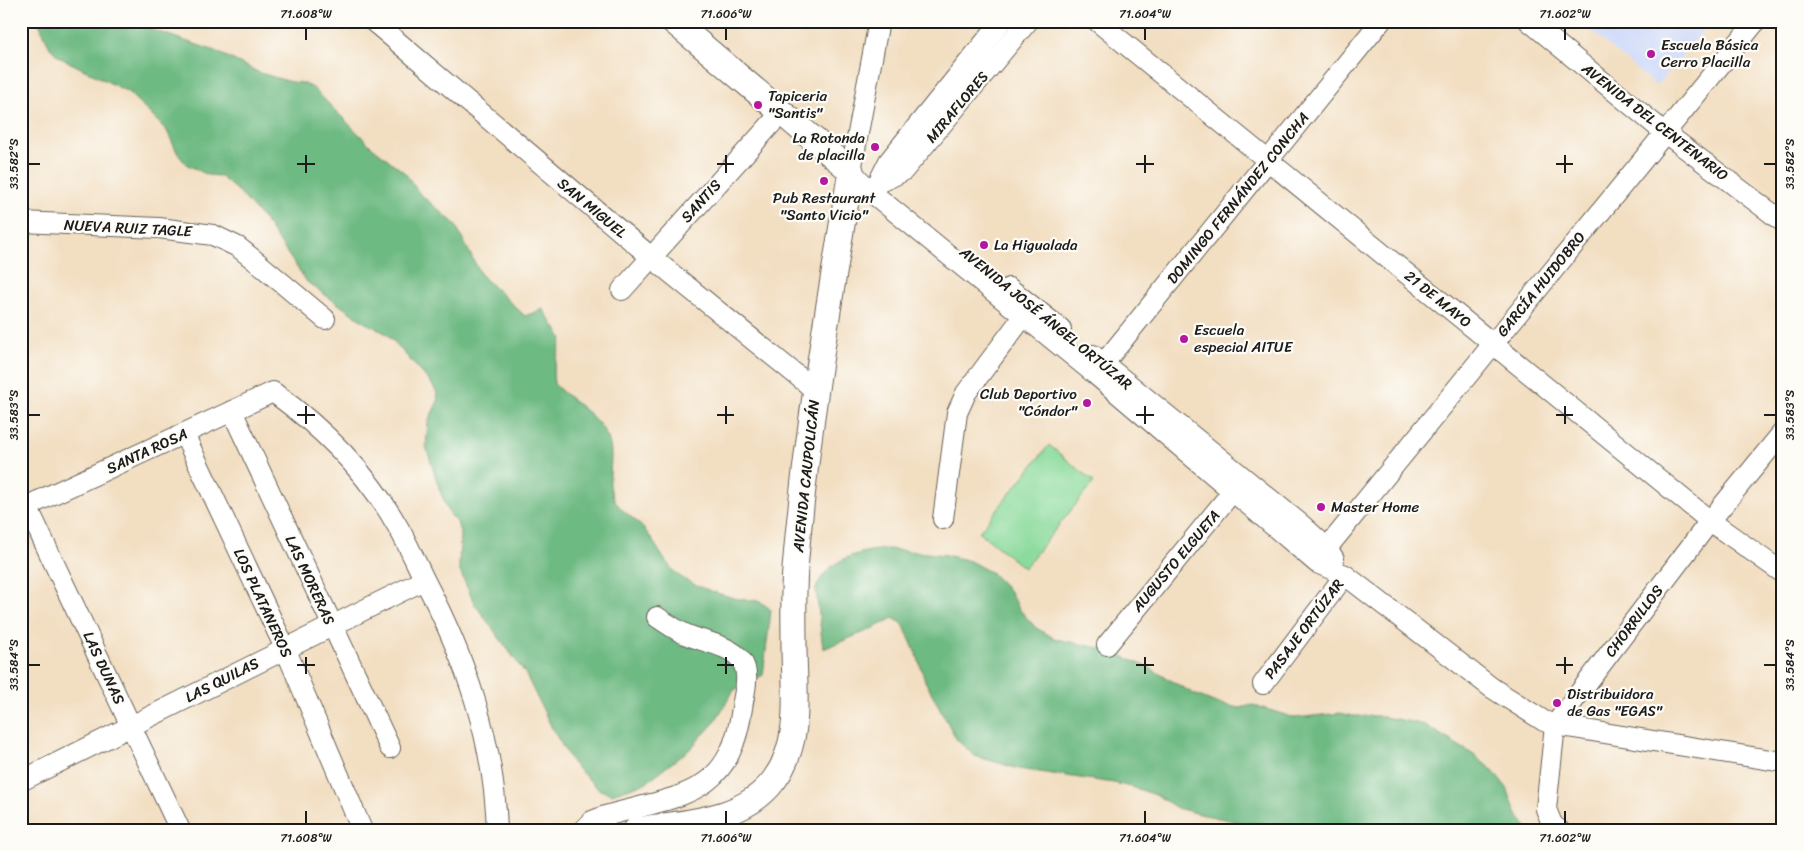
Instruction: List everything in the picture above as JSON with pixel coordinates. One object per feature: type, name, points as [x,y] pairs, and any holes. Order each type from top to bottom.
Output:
[{"type":"main road","name":"AVENIDA JOSÉ ÁNGEL ORTÚZAR","points":[[674,21],[780,113],[851,171]]},
{"type":"main road","name":"AVENIDA CAUPOLICÁN","points":[[636,830],[717,817],[742,807],[764,792],[781,770],[792,744],[794,730],[795,570],[815,390],[851,171]]},
{"type":"street","name":"SAN MIGUEL","points":[[372,21],[650,257],[815,390]]},
{"type":"street","name":"AVENIDA CAUPOLICÁN","points":[[851,171],[878,21]]},
{"type":"street","name":"MIRAFLORES","points":[[875,188],[889,161],[1002,21]]},
{"type":"street","name":"MIRAFLORES","points":[[875,188],[904,171],[1028,21]]},
{"type":"street","name":"21 DE MAYO","points":[[1097,21],[1710,521],[1783,573]]},
{"type":"street","name":"DOMINGO FERNÁNDEZ CONCHA","points":[[1099,369],[1381,21]]},
{"type":"street","name":"AVENIDA DEL CENTENARIO","points":[[1529,21],[1664,132],[1783,222]]},
{"type":"street","name":"GARCÍA HUIDOBRO","points":[[1327,548],[1756,21]]},
{"type":"street","name":"SANTIS","points":[[622,290],[780,113]]},
{"type":"street","name":"AVENIDA JOSÉ ÁNGEL ORTÚZAR","points":[[851,171],[875,188],[1099,369],[1238,484],[1327,548],[1344,575]]},
{"type":"street","name":"NUEVA RUIZ TAGLE","points":[[21,222],[159,228],[214,235],[238,247],[325,319]]},
{"type":"street","points":[[943,519],[957,413],[966,393],[1027,311]]},
{"type":"street","name":"SANTA ROSA","points":[[24,508],[273,392],[332,440],[366,479],[398,527],[424,580]]},
{"type":"street","name":"LAS MORERAS","points":[[232,411],[390,748]]},
{"type":"street","name":"CHORRILLOS","points":[[1555,725],[1710,521],[1782,433]]},
{"type":"street","name":"LOS PLATANEROS","points":[[184,434],[285,648],[362,830]]},
{"type":"street","name":"AVENIDA JOSÉ ÁNGEL ORTÚZAR","points":[[1238,484],[1317,563],[1344,575],[1492,688],[1544,721],[1555,725],[1783,762]]},
{"type":"street","name":"AUGUSTO ELGUETA","points":[[1107,644],[1238,484]]},
{"type":"street","name":"LAS DUNAS","points":[[24,508],[132,726],[180,830]]},
{"type":"street","name":"PASAJE ORTÚZAR","points":[[1263,684],[1344,575]]},
{"type":"street","points":[[424,580],[453,636],[475,696],[490,758],[497,830]]},
{"type":"street","name":"LAS QUILAS","points":[[21,782],[424,580]]},
{"type":"street","points":[[583,830],[592,821],[605,816],[691,792],[710,781],[723,768],[732,751],[741,718],[747,671],[740,659],[713,644],[689,636],[658,617]]},
{"type":"street","points":[[1555,725],[1546,809],[1552,824],[1559,830]]},
{"type":"shaded area","name":"Escuela Básica Cerro Placilla","points":[[1580,21],[1711,21],[1656,86]]},
{"type":"green space","points":[[38,21],[127,21],[215,51],[260,73],[291,82],[303,83],[313,88],[371,146],[405,173],[419,193],[455,224],[481,275],[525,316],[543,309],[562,338],[553,373],[554,384],[591,415],[608,438],[611,451],[610,484],[616,503],[639,523],[667,563],[682,578],[725,596],[759,602],[771,610],[763,675],[734,690],[714,723],[689,750],[645,783],[612,794],[600,790],[573,764],[553,730],[525,673],[474,603],[459,569],[460,533],[457,522],[449,513],[440,491],[426,446],[428,422],[438,401],[437,393],[431,383],[387,334],[364,322],[307,282],[265,221],[241,194],[220,176],[208,175],[186,164],[178,154],[167,131],[128,92],[59,57],[50,48]]},
{"type":"green space","points":[[1049,445],[1094,482],[1024,568],[979,532]]},
{"type":"green space","points":[[888,549],[946,555],[970,561],[992,573],[1009,590],[1020,610],[1036,628],[1056,639],[1104,649],[1148,667],[1194,694],[1216,703],[1239,708],[1253,705],[1295,718],[1341,713],[1352,716],[1378,716],[1425,725],[1474,755],[1492,770],[1507,788],[1516,813],[1529,830],[1307,830],[1290,823],[1243,823],[1177,808],[1156,795],[1135,788],[1114,783],[1019,769],[975,756],[957,740],[925,681],[918,658],[903,624],[893,618],[872,629],[823,649],[816,589],[821,578],[836,563],[846,558],[856,554]]},
{"type":"place","name":"Escuela Básica Cerro Placilla","points":[[1651,54]]},
{"type":"place","name":"Tapiceria \"Santis\"","points":[[758,105]]},
{"type":"place","name":"La Rotonda de placilla","points":[[875,147]]},
{"type":"place","name":"Pub Restaurant \"Santo Vicio\"","points":[[824,181]]},
{"type":"place","name":"La Higualada","points":[[984,245]]},
{"type":"place","name":"Escuela especial AITUE","points":[[1184,339]]},
{"type":"place","name":"Club Deportivo \"Cóndor\"","points":[[1087,403]]},
{"type":"place","name":"Master Home","points":[[1321,507]]},
{"type":"place","name":"Distribuidora de Gas \"EGAS\"","points":[[1557,703]]}]
